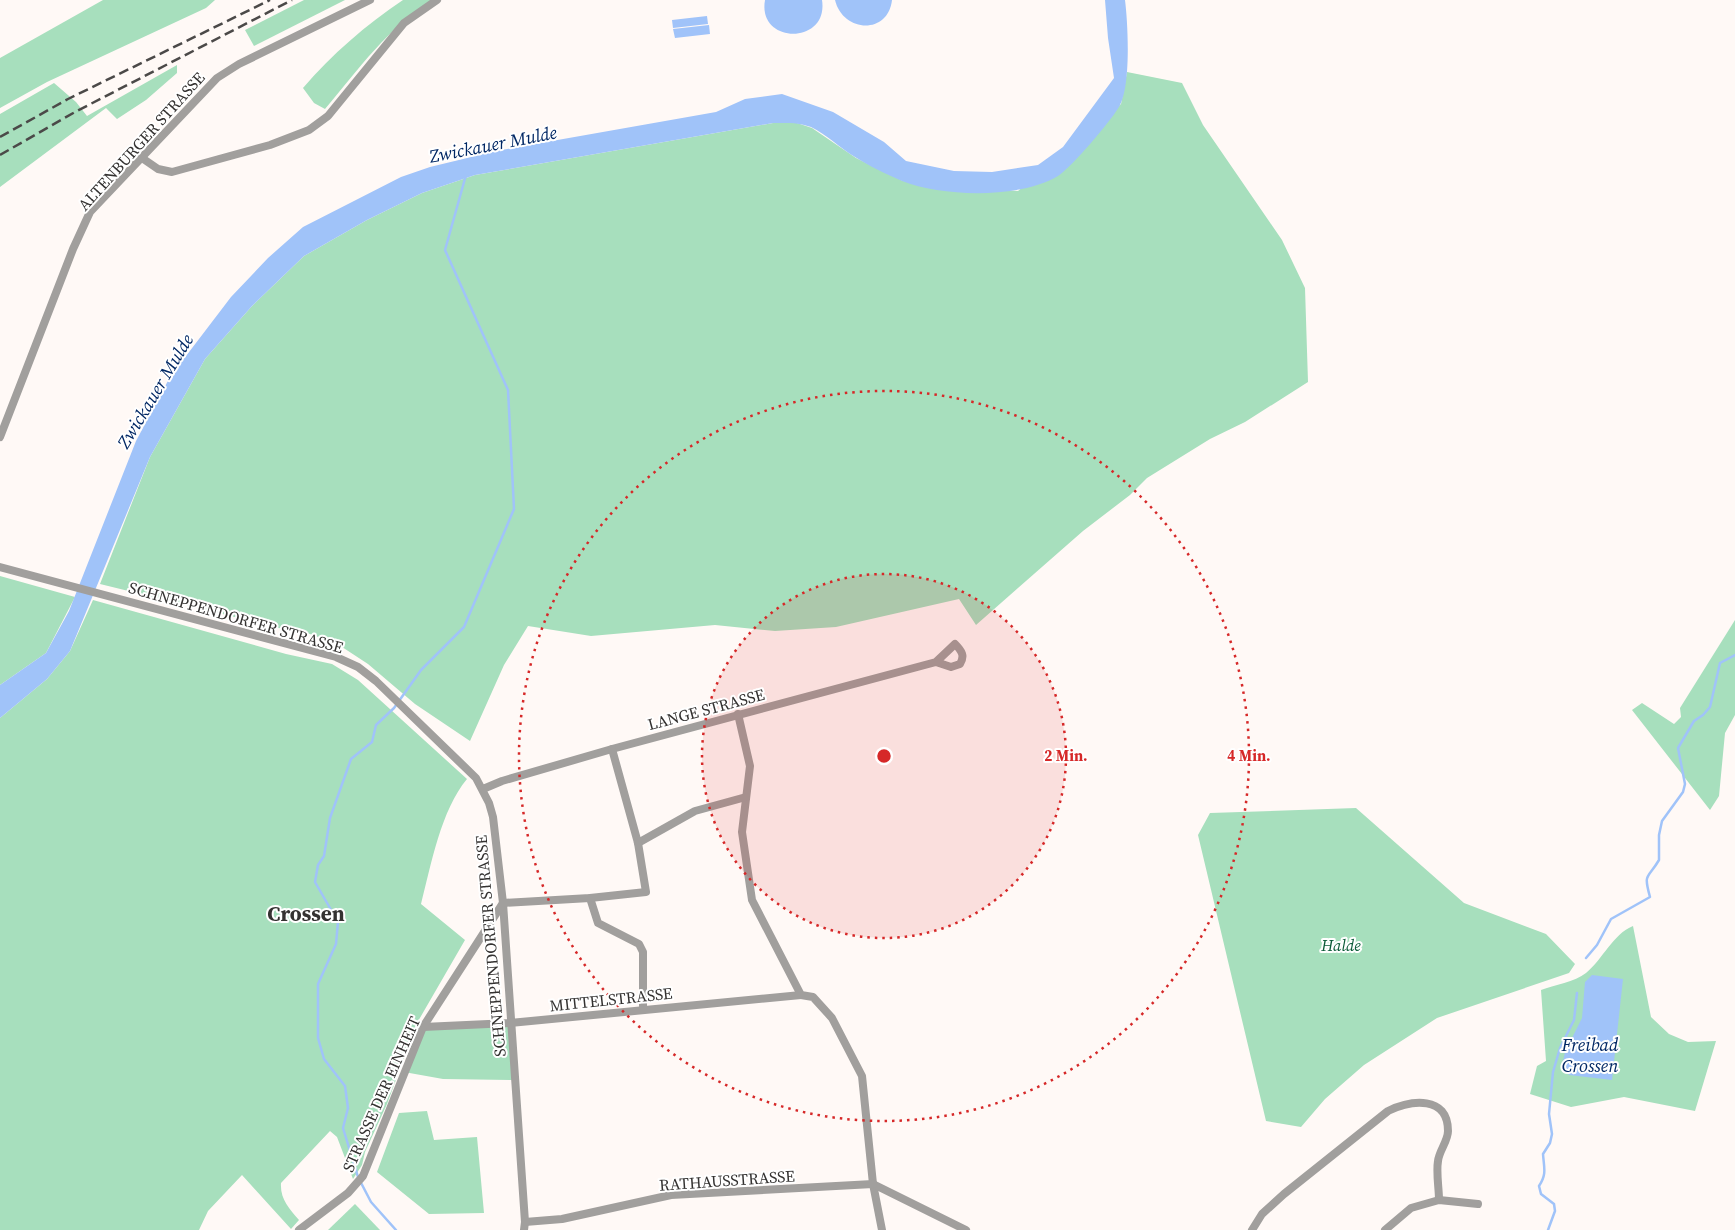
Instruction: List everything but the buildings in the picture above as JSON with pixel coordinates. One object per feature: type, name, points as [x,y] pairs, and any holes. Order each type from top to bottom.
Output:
[{"type":"street","name":"ALTENBURGER STRASSE","points":[[0,437],[73,249],[90,212],[217,78],[239,64],[370,0]]},
{"type":"street","points":[[142,158],[158,169],[172,172],[270,145],[309,130],[328,116],[404,23],[437,0]]},
{"type":"street","name":"SCHNEPPENDORFER STRASSE","points":[[0,567],[336,657],[358,668],[376,681],[476,778],[483,789],[493,817],[503,903],[524,1226]]},
{"type":"street","name":"LANGE STRASSE","points":[[483,789],[502,781],[612,749],[936,662]]},
{"type":"street","points":[[738,714],[750,766],[742,832],[752,900],[801,995],[813,997],[832,1018],[862,1076],[873,1184],[882,1230]]},
{"type":"street","points":[[503,903],[590,898],[646,892],[638,843],[612,749]]},
{"type":"street","points":[[638,843],[695,811],[746,797]]},
{"type":"street","points":[[590,898],[598,923],[639,944],[643,952],[643,1009]]},
{"type":"street","name":"STRASSE DER EINHEIT","points":[[299,1230],[355,1186],[363,1176],[423,1027],[503,903]]},
{"type":"street","name":"MITTELSTRASSE","points":[[423,1027],[510,1023],[801,995]]},
{"type":"street","points":[[1252,1230],[1262,1214],[1284,1194],[1388,1111],[1403,1104],[1420,1101],[1436,1107],[1446,1120],[1448,1133],[1438,1161],[1439,1200]]},
{"type":"street","points":[[873,1184],[966,1230]]},
{"type":"street","name":"RATHAUSSTRASSE","points":[[524,1226],[671,1195],[873,1184]]},
{"type":"street","points":[[1385,1230],[1411,1208],[1439,1200],[1478,1204]]},
{"type":"green space","points":[[103,0],[215,0],[206,8],[47,82],[0,108],[0,58]]},
{"type":"green space","points":[[304,0],[345,0],[254,46],[245,30]]},
{"type":"green space","points":[[403,0],[433,0],[388,36],[325,109],[314,103],[303,88],[350,41]]},
{"type":"green space","points":[[177,65],[177,73],[146,100],[117,119],[106,108],[0,187],[0,114],[54,83],[76,102],[87,116]]},
{"type":"green space","points":[[1127,72],[1182,83],[1203,125],[1282,240],[1305,288],[1308,382],[1245,422],[1210,439],[1147,478],[1130,495],[1083,531],[976,625],[959,599],[836,627],[775,631],[715,625],[591,636],[528,626],[504,665],[470,741],[415,704],[368,664],[339,645],[310,634],[100,584],[150,457],[205,359],[252,306],[304,256],[367,220],[422,193],[475,175],[773,123],[797,123],[812,128],[856,158],[903,181],[1018,191],[1121,104]]},
{"type":"green space","points":[[0,576],[75,597],[46,653],[0,685]]},
{"type":"green space","points":[[93,600],[286,654],[332,664],[358,680],[467,779],[450,806],[438,838],[421,904],[465,940],[417,1023],[387,1104],[365,1152],[362,1165],[353,1179],[337,1137],[330,1131],[281,1183],[284,1199],[299,1220],[291,1229],[242,1175],[208,1211],[199,1230],[0,1230],[0,718],[47,679],[70,651]]},
{"type":"green space","points":[[1735,620],[1735,715],[1725,733],[1719,796],[1710,810],[1632,710],[1642,703],[1674,724],[1681,717],[1680,708]]},
{"type":"green space","name":"Halde","points":[[1356,808],[1464,903],[1546,934],[1575,964],[1569,973],[1437,1018],[1364,1065],[1325,1099],[1301,1127],[1266,1121],[1198,835],[1210,813]]},
{"type":"green space","points":[[1633,926],[1651,1017],[1669,1034],[1688,1042],[1716,1041],[1695,1111],[1624,1097],[1571,1107],[1530,1094],[1537,1066],[1546,1061],[1541,990],[1570,981],[1586,973],[1620,935]]},
{"type":"green space","points":[[510,1023],[514,1080],[443,1079],[404,1072],[423,1027]]},
{"type":"green space","points":[[427,1111],[434,1140],[477,1137],[484,1213],[429,1214],[377,1172],[399,1113]]},
{"type":"green space","points":[[355,1204],[380,1230],[328,1230]]},
{"type":"water","points":[[765,0],[822,0],[821,15],[815,25],[805,32],[793,34],[781,32],[772,25],[765,15]]},
{"type":"water","points":[[835,0],[892,0],[889,11],[883,19],[865,26],[855,24],[847,19],[840,11]]},
{"type":"water","points":[[1105,0],[1125,0],[1128,54],[1126,83],[1120,105],[1100,132],[1064,172],[1042,183],[1023,189],[981,193],[959,193],[919,186],[902,181],[866,164],[811,127],[797,124],[773,123],[475,175],[422,193],[367,220],[304,256],[252,306],[205,359],[150,457],[70,651],[47,679],[0,718],[0,685],[46,653],[69,611],[136,441],[170,377],[231,297],[268,258],[303,227],[401,177],[430,167],[496,151],[716,112],[745,99],[782,94],[833,112],[884,142],[906,161],[954,171],[992,172],[1038,165],[1063,147],[1114,78]]},
{"type":"water","points":[[707,16],[708,24],[673,28],[672,20]]},
{"type":"water","points":[[709,25],[710,34],[675,38],[673,29]]},
{"type":"water","name":"Freibad Crossen","points":[[1592,975],[1623,979],[1612,1080],[1569,1075],[1562,1066],[1565,1052],[1582,1018],[1585,982]]},
{"type":"waterway","points":[[396,1230],[371,1202],[358,1177],[343,1128],[348,1108],[345,1086],[324,1059],[318,1038],[318,984],[336,944],[338,922],[315,882],[318,865],[324,856],[330,818],[351,759],[372,742],[376,725],[394,708],[421,670],[464,627],[514,509],[508,390],[445,250],[466,175]]},
{"type":"waterway","points":[[1586,958],[1597,945],[1611,919],[1650,897],[1647,879],[1649,873],[1659,860],[1659,835],[1662,821],[1683,792],[1685,784],[1678,748],[1694,721],[1710,707],[1720,663],[1735,655]]},
{"type":"waterway","points":[[1548,1230],[1555,1211],[1554,1204],[1541,1194],[1539,1186],[1544,1174],[1543,1154],[1550,1143],[1552,1134],[1549,1114],[1553,1072],[1560,1048],[1574,1020],[1577,993]]},
{"type":"railway","points":[[0,137],[68,99],[270,0]]},
{"type":"railway","points":[[0,155],[75,112],[292,0]]},
{"type":"district","name":"Crossen","points":[[306,913]]},
{"type":"water label","name":"Zwickauer Mulde","points":[[493,144]]},
{"type":"water label","name":"Zwickauer Mulde","points":[[155,391]]}]
